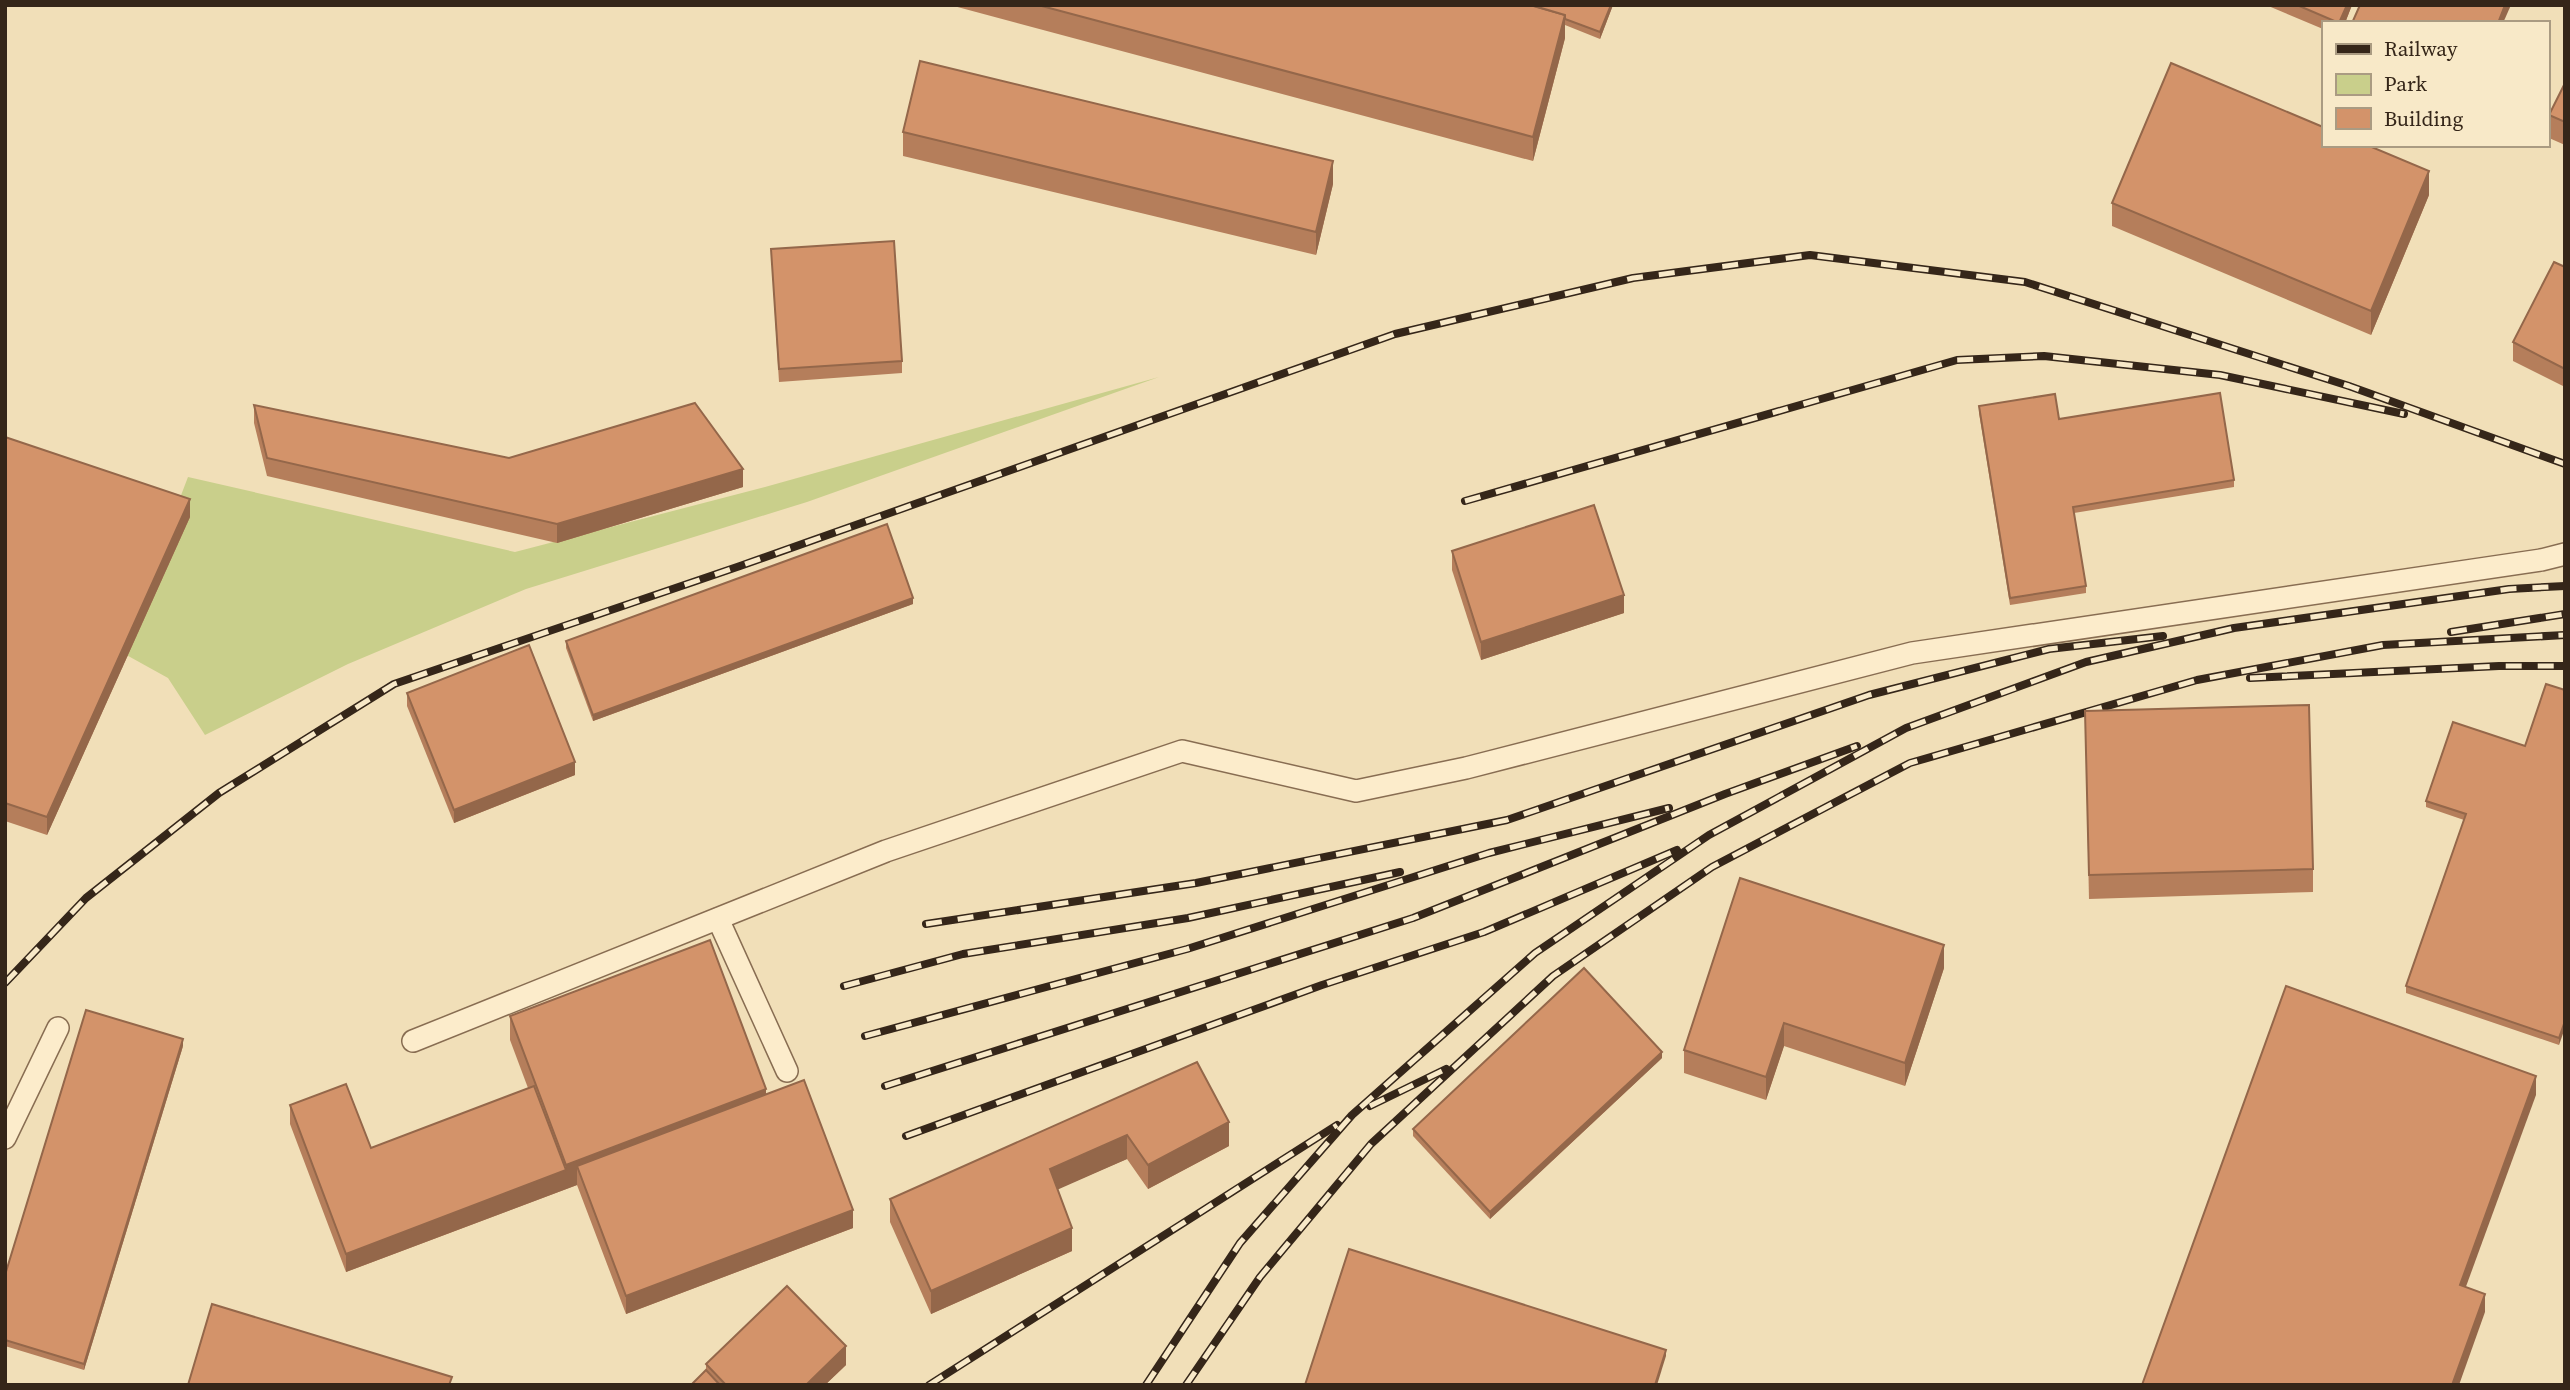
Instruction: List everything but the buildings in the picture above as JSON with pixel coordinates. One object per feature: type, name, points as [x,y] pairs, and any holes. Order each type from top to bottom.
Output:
[{"type":"lane","points":[[413,1041],[886,851],[1182,751],[1356,791],[1466,768],[1912,653],[2514,564],[2565,554]]},
{"type":"lane","points":[[718,919],[787,1072]]},
{"type":"lane","points":[[5,1138],[58,1028]]},
{"type":"green space","points":[[1159,377],[807,502],[526,589],[348,664],[205,735],[168,678],[121,652],[188,477],[515,552],[765,487]]},
{"type":"railway","points":[[5,983],[86,898],[219,793],[394,684],[740,566],[1395,334],[1633,278],[1810,255],[2025,282],[2349,386],[2565,464]]},
{"type":"railway","points":[[1465,501],[1957,360],[2044,356],[2220,375],[2404,414]]},
{"type":"railway","points":[[1146,1385],[1240,1243],[1352,1115],[1535,953],[1709,835],[1906,728],[2086,662],[2234,628],[2509,589],[2565,586]]},
{"type":"railway","points":[[2451,632],[2565,614]]},
{"type":"railway","points":[[1186,1385],[1260,1277],[1371,1144],[1553,976],[1712,867],[1910,763],[2197,680],[2383,645],[2565,635]]},
{"type":"railway","points":[[926,924],[1196,883],[1507,820],[1869,695],[2049,649],[2163,636]]},
{"type":"railway","points":[[2250,678],[2499,666],[2565,666]]},
{"type":"railway","points":[[885,1086],[1413,918],[1725,794],[1857,746]]},
{"type":"railway","points":[[865,1036],[1187,949],[1489,853],[1669,808]]},
{"type":"railway","points":[[906,1136],[1322,985],[1484,932],[1677,850]]},
{"type":"railway","points":[[844,986],[963,954],[1188,918],[1400,872]]},
{"type":"railway","points":[[1370,1106],[1446,1069]]},
{"type":"railway","points":[[929,1385],[1337,1125]]}]
